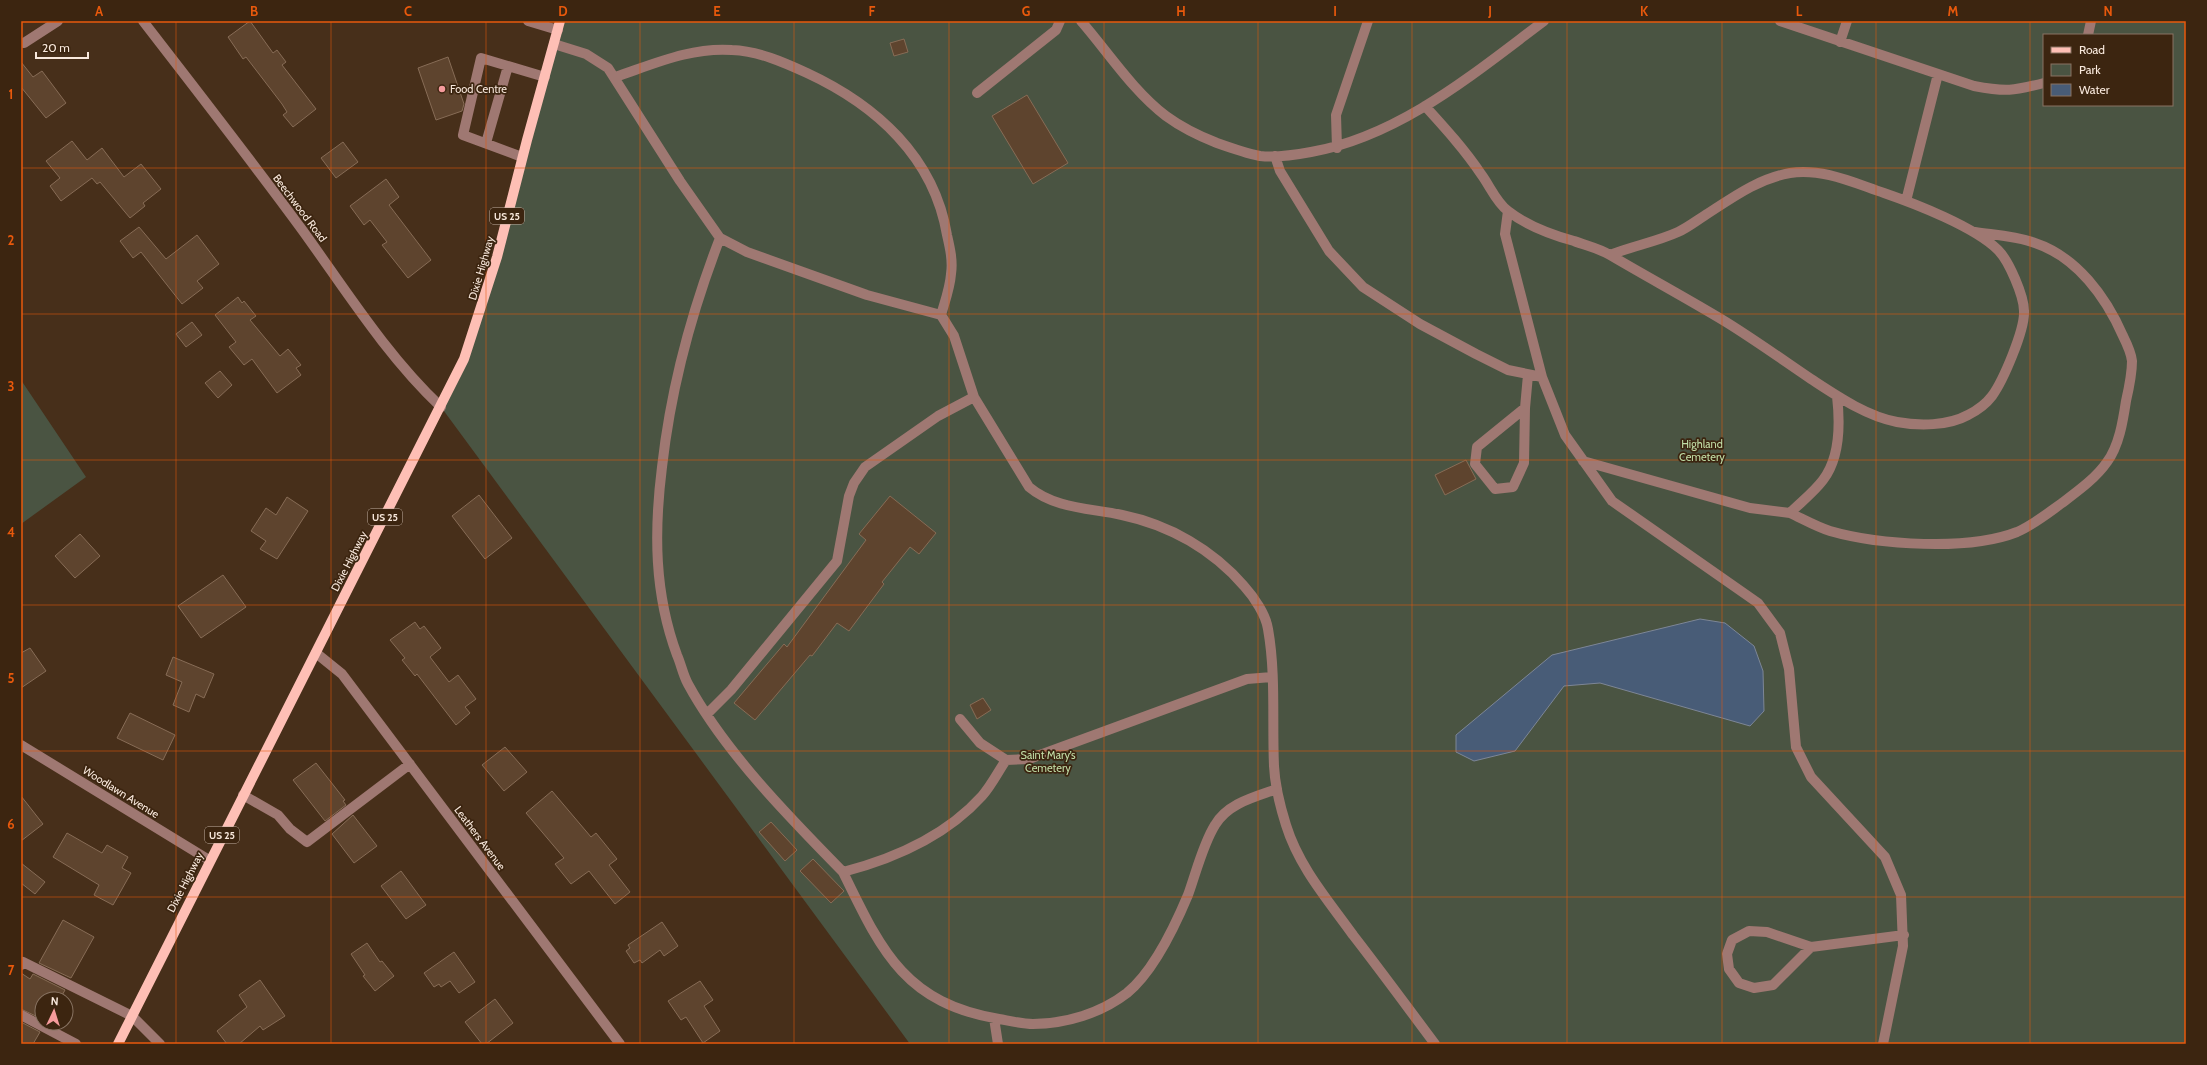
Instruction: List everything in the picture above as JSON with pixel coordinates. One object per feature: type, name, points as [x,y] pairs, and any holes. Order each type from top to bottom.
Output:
[{"type":"main road","name":"Dixie Highway","points":[[118,1044],[209,860],[316,653],[464,359],[497,257],[522,157],[559,25]]},
{"type":"street","points":[[24,43],[58,21]]},
{"type":"street","name":"Beechwood Road","points":[[143,21],[302,230],[392,355],[417,384],[441,407]]},
{"type":"street","points":[[528,21],[559,25]]},
{"type":"street","points":[[978,93],[1056,30],[1060,21]]},
{"type":"street","points":[[1082,21],[1138,88],[1166,116],[1199,136],[1237,150],[1261,156],[1294,156],[1337,148],[1414,114],[1463,81],[1544,21]]},
{"type":"street","points":[[1337,148],[1336,115],[1368,21]]},
{"type":"street","points":[[1780,21],[1974,86],[1998,91],[2013,91],[2043,82]]},
{"type":"street","points":[[1840,42],[1847,21]]},
{"type":"street","points":[[2088,34],[2091,21]]},
{"type":"street","points":[[554,44],[586,54],[608,68],[680,181],[720,238],[747,252],[867,295],[941,315],[954,336],[974,397],[1029,488],[1040,497],[1056,503],[1124,515],[1155,524],[1197,544],[1212,554],[1244,586],[1253,598],[1268,628],[1272,678],[1274,767],[1277,789],[1287,826],[1299,858],[1321,891],[1435,1044]]},
{"type":"street","points":[[615,77],[689,52],[714,49],[734,50],[754,53],[785,63],[850,95],[873,111],[890,127],[921,167],[932,184],[945,221],[951,258],[951,273],[941,315]]},
{"type":"street","points":[[522,157],[463,135],[481,58],[545,77]]},
{"type":"street","points":[[486,144],[508,66]]},
{"type":"street","points":[[1906,200],[1938,74]]},
{"type":"street","points":[[1425,106],[1448,131],[1481,174],[1498,201],[1508,211],[1541,229],[1574,241],[1597,247],[1610,255],[1726,322],[1837,396],[1875,416],[1898,422],[1926,424],[1952,422],[1968,415],[1992,396],[2007,367],[2022,324],[2024,311],[2022,297],[1999,251],[1974,232],[1906,200],[1816,172],[1792,173],[1766,179],[1747,187],[1679,232],[1632,246],[1610,255]]},
{"type":"street","points":[[1275,156],[1280,171],[1329,251],[1363,287],[1420,324],[1476,354],[1508,370],[1542,377]]},
{"type":"street","points":[[1508,211],[1505,234],[1542,377],[1565,435],[1612,501],[1758,603],[1780,632],[1789,669],[1796,747],[1810,777],[1885,857],[1901,895],[1904,935],[1883,1044]]},
{"type":"street","points":[[1583,461],[1750,508],[1790,513],[1828,531],[1861,539],[1940,543],[1993,539],[2018,532],[2036,522],[2077,492],[2100,471],[2109,460],[2123,422],[2132,360],[2117,321],[2106,302],[2083,274],[2072,264],[2046,247],[2016,238],[1974,232]]},
{"type":"street","points":[[720,238],[701,286],[680,358],[667,421],[658,503],[656,554],[660,595],[668,632],[688,683],[717,730],[793,822],[843,872],[880,946],[896,967],[914,984],[955,1008],[974,1015],[1032,1024],[1065,1021],[1088,1015],[1127,993],[1161,951],[1187,896],[1215,824],[1238,804],[1277,789]]},
{"type":"street","points":[[1525,408],[1477,447],[1475,464],[1495,489],[1514,487],[1524,463],[1525,408],[1528,375]]},
{"type":"street","points":[[1790,513],[1823,480],[1830,468],[1839,430],[1837,396]]},
{"type":"street","points":[[707,714],[741,678],[836,561],[849,496],[854,483],[865,467],[938,416],[974,397]]},
{"type":"street","name":"Leathers Avenue","points":[[316,653],[342,674],[620,1044]]},
{"type":"street","points":[[960,719],[980,743],[1006,760],[1029,759],[1247,679],[1272,678]]},
{"type":"street","name":"Woodlawn Avenue","points":[[21,745],[209,860]]},
{"type":"street","points":[[843,872],[883,861],[929,837],[959,818],[983,796],[1006,760]]},
{"type":"street","points":[[243,795],[278,815],[290,829],[307,842],[410,764]]},
{"type":"street","points":[[1810,947],[1773,985],[1754,988],[1746,986],[1739,983],[1728,969],[1727,954],[1732,940],[1749,931],[1767,932],[1810,947],[1904,935]]},
{"type":"street","points":[[21,965],[23,962],[132,1016],[160,1044]]},
{"type":"street","points":[[21,1015],[76,1044]]},
{"type":"street","points":[[994,1018],[998,1044]]},
{"type":"green space","points":[[560,21],[2186,21],[2186,1044],[910,1044],[441,407],[464,359]]},
{"type":"green space","points":[[21,380],[86,477],[21,524]]},
{"type":"water","points":[[1700,619],[1725,623],[1754,646],[1763,671],[1764,711],[1750,726],[1600,683],[1564,686],[1515,751],[1474,761],[1456,752],[1456,735],[1552,655]]},
{"type":"building","points":[[250,21],[273,53],[277,50],[286,62],[282,65],[316,109],[293,127],[283,115],[287,112],[282,104],[246,57],[243,59],[228,37]]},
{"type":"building","points":[[904,39],[908,52],[894,56],[890,43]]},
{"type":"building","name":"Food Centre","points":[[448,57],[464,104],[462,111],[436,120],[418,68]]},
{"type":"building","points":[[21,62],[33,77],[42,71],[66,103],[46,118],[21,87]]},
{"type":"building","points":[[1027,95],[1068,163],[1033,184],[992,116]]},
{"type":"building","points":[[72,141],[87,160],[102,148],[124,177],[141,164],[161,189],[143,203],[145,206],[130,218],[100,182],[97,184],[92,178],[61,201],[50,186],[60,178],[46,161]]},
{"type":"building","points":[[343,142],[358,162],[336,178],[321,158]]},
{"type":"building","points":[[386,179],[399,197],[389,205],[431,260],[408,278],[382,245],[387,242],[370,220],[364,225],[350,206]]},
{"type":"building","points":[[139,227],[166,259],[197,235],[219,264],[197,281],[203,288],[182,304],[141,252],[133,258],[120,241]]},
{"type":"building","points":[[238,297],[242,303],[244,301],[256,316],[250,320],[280,356],[288,349],[301,365],[296,368],[301,375],[277,393],[252,359],[244,365],[229,347],[236,342],[215,315]]},
{"type":"building","points":[[192,322],[202,335],[186,347],[176,334]]},
{"type":"building","points":[[220,371],[232,385],[218,398],[205,383]]},
{"type":"building","points":[[1466,460],[1476,479],[1445,495],[1435,475]]},
{"type":"building","points":[[479,495],[512,538],[485,559],[452,516]]},
{"type":"building","points":[[890,496],[936,533],[919,554],[910,547],[882,582],[884,584],[849,631],[837,623],[812,656],[810,655],[755,720],[734,703],[784,644],[787,647],[866,540],[859,534]]},
{"type":"building","points":[[287,497],[308,511],[277,559],[260,549],[266,541],[251,531],[266,508],[276,515]]},
{"type":"building","points":[[80,534],[100,556],[75,578],[55,556]]},
{"type":"building","points":[[223,575],[246,607],[201,638],[178,606]]},
{"type":"building","points":[[415,622],[420,629],[424,626],[441,648],[430,657],[449,682],[458,675],[476,699],[465,707],[470,713],[456,725],[417,674],[415,676],[402,660],[405,658],[390,640]]},
{"type":"building","points":[[30,648],[46,671],[21,688],[21,653]]},
{"type":"building","points":[[173,657],[214,674],[204,698],[196,694],[189,712],[173,705],[182,682],[166,675]]},
{"type":"building","points":[[983,698],[991,710],[977,719],[970,705]]},
{"type":"building","points":[[130,713],[175,735],[163,760],[117,738]]},
{"type":"building","points":[[505,747],[527,772],[504,791],[482,765]]},
{"type":"building","points":[[316,763],[345,800],[343,801],[346,805],[325,821],[293,780]]},
{"type":"building","points":[[552,791],[591,837],[596,833],[617,859],[609,865],[630,892],[615,904],[589,871],[571,884],[555,864],[564,858],[526,813]]},
{"type":"building","points":[[21,796],[43,824],[21,841]]},
{"type":"building","points":[[353,815],[377,846],[354,863],[332,834]]},
{"type":"building","points":[[771,822],[797,850],[785,861],[759,832]]},
{"type":"building","points":[[67,833],[102,853],[107,845],[128,857],[122,868],[131,873],[113,905],[94,895],[99,885],[53,857]]},
{"type":"building","points":[[813,859],[844,891],[831,903],[800,871]]},
{"type":"building","points":[[21,863],[45,882],[35,894],[21,883]]},
{"type":"building","points":[[401,871],[426,905],[406,919],[381,886]]},
{"type":"building","points":[[63,920],[94,937],[71,978],[39,963]]},
{"type":"building","points":[[662,922],[678,946],[664,956],[660,950],[642,963],[640,960],[634,963],[626,951],[630,948],[628,945]]},
{"type":"building","points":[[367,943],[380,962],[382,961],[394,976],[375,991],[363,976],[365,975],[351,954]]},
{"type":"building","points":[[454,952],[475,982],[459,993],[450,981],[441,987],[439,984],[434,987],[424,973]]},
{"type":"building","points":[[21,973],[30,979],[33,974],[65,990],[34,991],[34,1015],[21,1009]]},
{"type":"building","points":[[260,980],[285,1016],[263,1030],[260,1026],[239,1044],[227,1044],[217,1031],[247,1007],[239,995]]},
{"type":"building","points":[[700,981],[713,1000],[704,1006],[720,1031],[703,1043],[686,1017],[681,1020],[668,1001]]},
{"type":"building","points":[[495,999],[513,1023],[486,1044],[482,1044],[465,1022]]},
{"type":"building","points":[[21,1022],[34,1029],[34,1031],[40,1032],[33,1044],[21,1044]]},
{"type":"place","name":"Food Centre","points":[[442,89]]},
{"type":"park label","name":"Highland Cemetery","points":[[1702,450]]},
{"type":"park label","name":"Saint Mary’s Cemetery","points":[[1048,761]]}]
